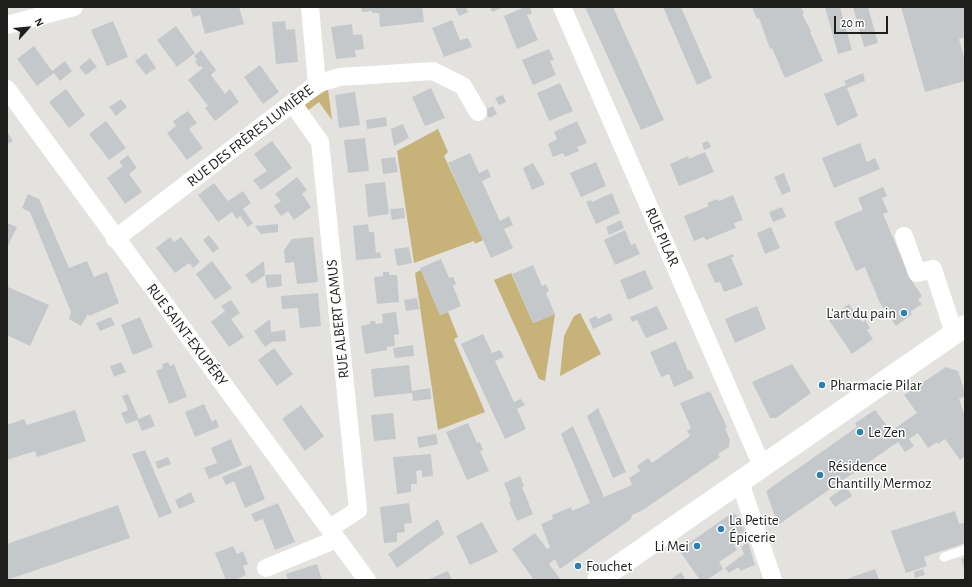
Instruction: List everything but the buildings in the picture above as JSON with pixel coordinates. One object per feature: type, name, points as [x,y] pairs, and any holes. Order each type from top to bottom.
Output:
[{"type":"main road","points":[[598,580],[740,482],[836,413],[962,331]]},
{"type":"street","points":[[7,25],[74,7]]},
{"type":"street","points":[[310,7],[317,84]]},
{"type":"street","name":"RUE PILAR","points":[[562,7],[762,466]]},
{"type":"street","name":"RUE DES FRÈRES LUMIÈRE","points":[[115,239],[293,104],[317,84],[339,77],[433,71],[463,86],[478,112]]},
{"type":"street","name":"RUE SAINT-EXUPÉRY","points":[[7,90],[367,580]]},
{"type":"street","name":"RUE ALBERT CAMUS","points":[[293,104],[320,142],[358,510],[333,533]]},
{"type":"street","points":[[904,236],[917,273],[933,269],[962,331]]},
{"type":"street","points":[[740,482],[773,580]]},
{"type":"street","points":[[266,568],[333,533]]},
{"type":"lane","points":[[944,557],[965,550]]},
{"type":"shaded area","points":[[328,89],[332,120],[319,102],[307,111],[304,105]]},
{"type":"shaded area","points":[[438,129],[448,152],[444,156],[483,240],[475,244],[474,241],[414,263],[397,151]]},
{"type":"shaded area","points":[[421,270],[440,315],[448,312],[458,337],[454,339],[485,412],[438,430],[415,273]]},
{"type":"shaded area","points":[[511,273],[533,323],[555,314],[545,381],[539,379],[494,280]]},
{"type":"shaded area","points":[[580,313],[601,354],[560,376],[564,336],[574,316]]},
{"type":"place","name":"L'art du pain","points":[[904,313]]},
{"type":"place","name":"Pharmacie Pilar","points":[[822,385]]},
{"type":"place","name":"Le Zen","points":[[860,432]]},
{"type":"place","name":"Résidence Chantilly Mermoz","points":[[820,475]]},
{"type":"place","name":"La Petite Épicerie","points":[[721,529]]},
{"type":"place","name":"Li Mei","points":[[697,546]]},
{"type":"place","name":"Fouchet","points":[[578,566]]}]
